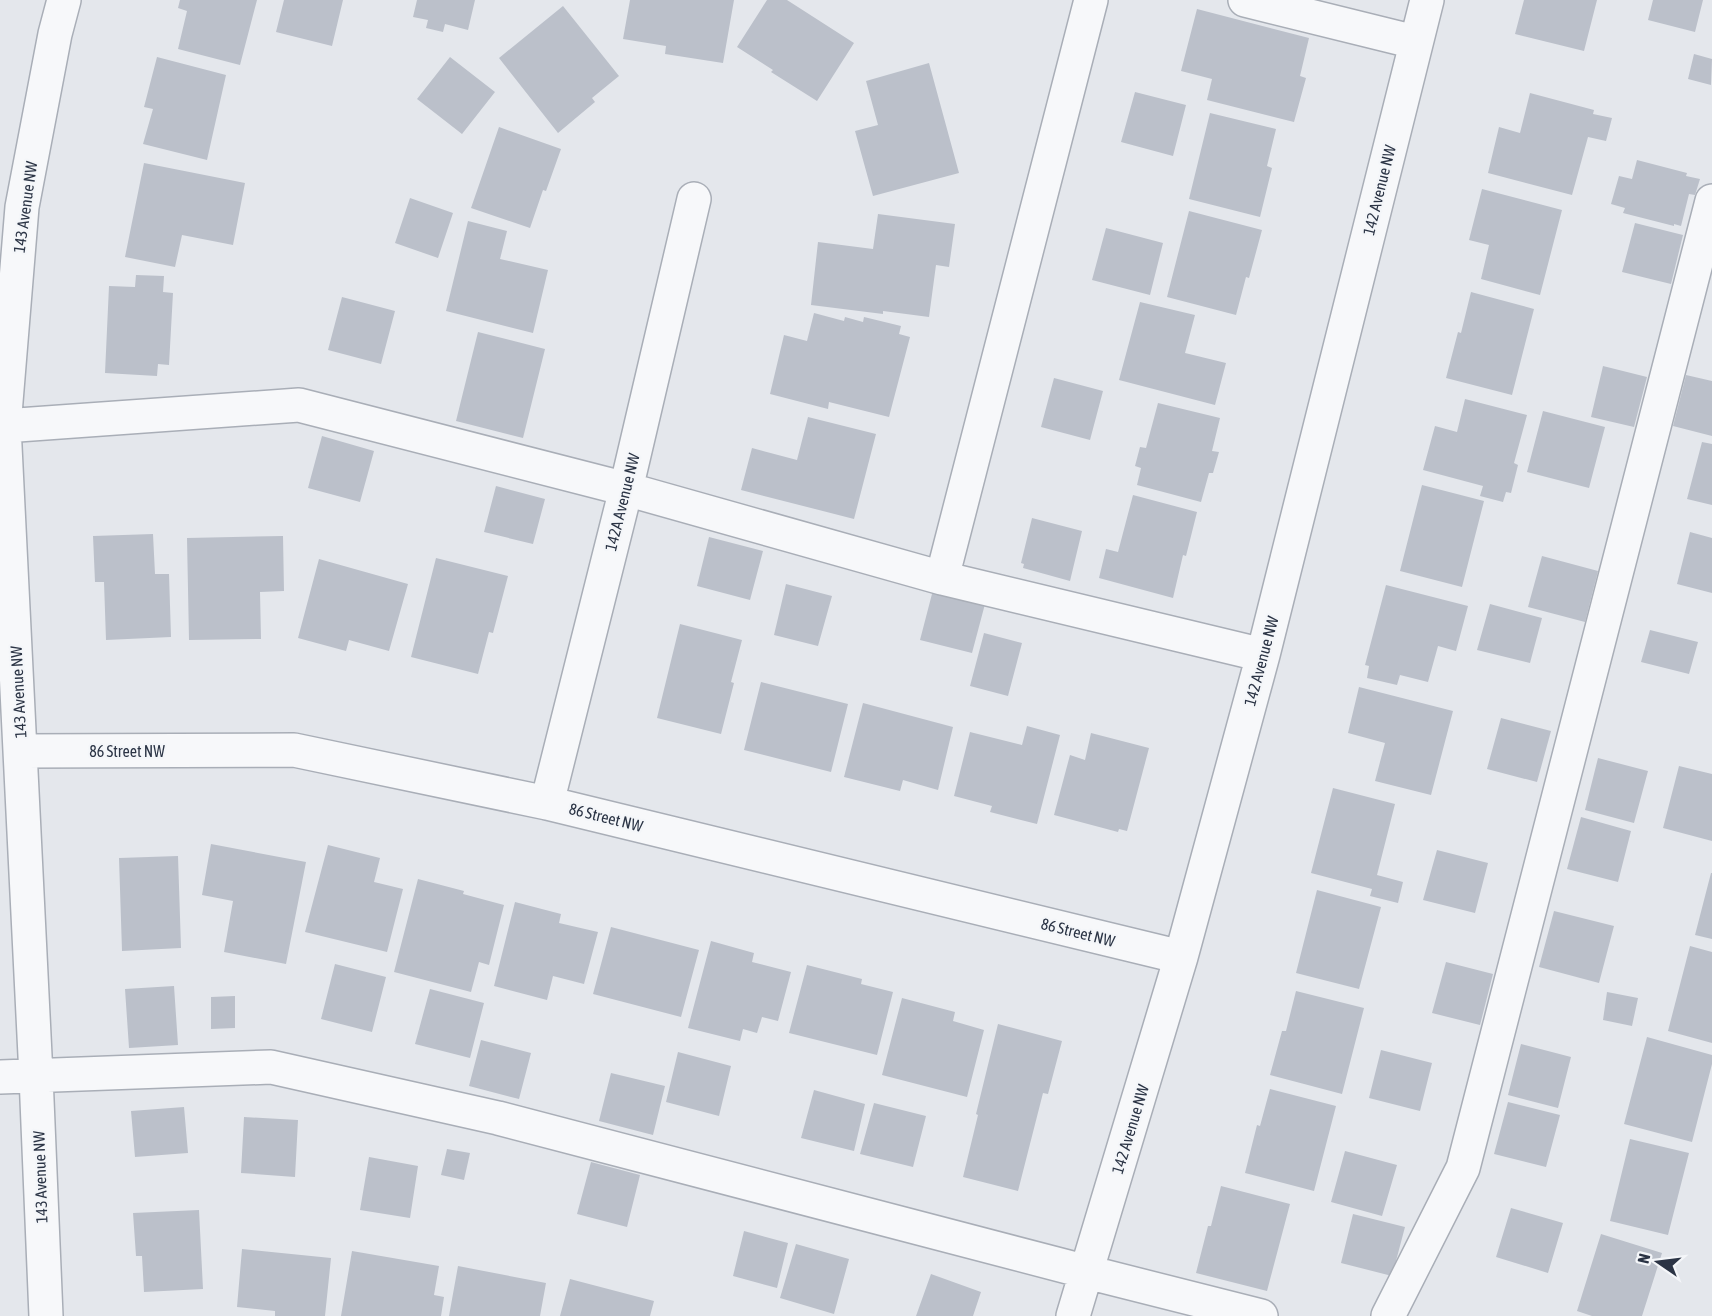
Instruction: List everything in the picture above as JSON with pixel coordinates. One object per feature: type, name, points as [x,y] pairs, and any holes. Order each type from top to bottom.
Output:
[{"type":"street","name":"143 Avenue NW","points":[[46,1316],[4,426],[22,207],[55,34],[64,0]]},
{"type":"street","points":[[942,578],[1091,0]]},
{"type":"street","points":[[1245,0],[1415,42]]},
{"type":"street","name":"142 Avenue NW","points":[[1073,1316],[1181,957],[1263,655],[1427,0]]},
{"type":"street","name":"142A Avenue NW","points":[[547,803],[626,489],[694,199]]},
{"type":"street","points":[[1388,1316],[1463,1168],[1712,201]]},
{"type":"street","points":[[4,426],[299,405],[626,489],[942,578],[1263,655]]},
{"type":"street","name":"86 Street NW","points":[[21,751],[294,750],[547,803],[1181,957]]},
{"type":"street","points":[[0,1077],[271,1067],[498,1118],[1261,1316]]},
{"type":"building","points":[[180,0],[257,0],[240,65],[178,49],[187,11],[178,8]]},
{"type":"building","points":[[284,0],[343,0],[332,46],[276,32]]},
{"type":"building","points":[[417,0],[475,0],[468,30],[445,24],[443,32],[426,28],[428,20],[413,17]]},
{"type":"building","points":[[630,0],[734,0],[723,63],[665,54],[666,46],[623,39]]},
{"type":"building","points":[[767,0],[787,0],[854,43],[817,101],[737,47]]},
{"type":"building","points":[[1524,0],[1597,0],[1584,51],[1515,34]]},
{"type":"building","points":[[1653,0],[1703,0],[1695,32],[1648,20]]},
{"type":"building","points":[[563,6],[619,76],[592,98],[595,102],[558,133],[499,58]]},
{"type":"building","points":[[1197,9],[1309,38],[1300,76],[1306,78],[1294,122],[1207,100],[1212,79],[1181,71]]},
{"type":"building","points":[[1694,54],[1712,59],[1711,85],[1688,79]]},
{"type":"building","points":[[157,57],[226,75],[207,160],[143,144],[153,109],[144,107]]},
{"type":"building","points":[[450,57],[495,92],[462,134],[417,99]]},
{"type":"building","points":[[929,63],[959,173],[873,196],[855,131],[878,125],[866,81]]},
{"type":"building","points":[[1135,92],[1186,105],[1173,156],[1121,142]]},
{"type":"building","points":[[1530,93],[1594,110],[1593,114],[1612,118],[1606,141],[1588,137],[1572,195],[1488,173],[1499,127],[1520,133]]},
{"type":"building","points":[[1210,113],[1276,129],[1267,166],[1272,168],[1260,217],[1189,199]]},
{"type":"building","points":[[499,127],[561,149],[530,228],[471,208]]},
{"type":"building","points":[[1637,160],[1687,173],[1686,176],[1700,179],[1695,195],[1689,194],[1681,226],[1623,213],[1625,208],[1611,204],[1619,176],[1632,179]]},
{"type":"building","points":[[144,163],[245,183],[233,245],[182,235],[175,267],[125,257]]},
{"type":"building","points":[[1482,189],[1562,210],[1540,295],[1481,279],[1489,245],[1469,240]]},
{"type":"building","points":[[410,198],[453,213],[438,258],[395,243]]},
{"type":"building","points":[[1189,211],[1262,230],[1236,315],[1167,297]]},
{"type":"building","points":[[878,214],[955,224],[949,267],[936,265],[929,317],[811,305],[818,242],[873,249]]},
{"type":"building","points":[[468,221],[507,231],[500,259],[548,270],[533,333],[446,311]]},
{"type":"building","points":[[1635,223],[1683,235],[1671,284],[1622,272]]},
{"type":"building","points":[[1106,228],[1163,243],[1150,295],[1092,280]]},
{"type":"building","points":[[136,275],[164,276],[163,292],[173,293],[169,365],[158,364],[157,376],[105,373],[109,286],[135,287]]},
{"type":"building","points":[[1471,292],[1534,309],[1512,395],[1446,378],[1458,332],[1461,333]]},
{"type":"building","points":[[342,297],[395,311],[381,364],[328,350]]},
{"type":"building","points":[[1140,302],[1195,315],[1185,353],[1226,363],[1215,405],[1119,380]]},
{"type":"building","points":[[814,313],[844,321],[845,317],[863,322],[864,317],[901,326],[899,334],[910,337],[889,417],[829,402],[828,409],[770,394],[784,335],[807,341]]},
{"type":"building","points":[[478,332],[545,349],[523,438],[456,421]]},
{"type":"building","points":[[1603,366],[1647,377],[1634,427],[1591,417]]},
{"type":"building","points":[[1686,375],[1712,381],[1712,436],[1673,426]]},
{"type":"building","points":[[1054,378],[1103,391],[1090,440],[1041,427]]},
{"type":"building","points":[[1465,399],[1527,415],[1514,463],[1518,465],[1511,493],[1506,492],[1503,502],[1480,496],[1483,486],[1423,470],[1435,426],[1457,432]]},
{"type":"building","points":[[1158,403],[1220,418],[1212,451],[1219,452],[1213,473],[1209,473],[1201,502],[1137,485],[1141,468],[1135,466],[1140,447],[1146,448]]},
{"type":"building","points":[[1543,411],[1605,427],[1589,488],[1527,472]]},
{"type":"building","points":[[808,417],[876,434],[854,519],[741,490],[752,448],[797,460]]},
{"type":"building","points":[[322,436],[374,451],[360,502],[308,488]]},
{"type":"building","points":[[1702,442],[1712,444],[1712,505],[1687,499]]},
{"type":"building","points":[[1422,485],[1484,501],[1462,587],[1400,571]]},
{"type":"building","points":[[496,486],[545,499],[533,544],[484,532]]},
{"type":"building","points":[[1133,495],[1197,512],[1186,556],[1183,555],[1173,598],[1099,578],[1106,549],[1118,552]]},
{"type":"building","points":[[1032,518],[1082,531],[1070,581],[1023,568],[1024,564],[1021,563]]},
{"type":"building","points":[[1690,532],[1712,538],[1712,593],[1677,584]]},
{"type":"building","points":[[153,534],[155,574],[169,574],[171,637],[106,640],[104,582],[95,582],[93,536]]},
{"type":"building","points":[[283,536],[284,591],[260,592],[261,639],[189,640],[187,538]]},
{"type":"building","points":[[709,537],[763,551],[750,600],[697,586]]},
{"type":"building","points":[[1542,556],[1598,571],[1585,622],[1528,607]]},
{"type":"building","points":[[436,558],[508,576],[493,633],[489,632],[478,674],[411,657]]},
{"type":"building","points":[[319,559],[408,584],[389,651],[349,640],[346,651],[298,638]]},
{"type":"building","points":[[786,584],[832,596],[818,646],[774,635]]},
{"type":"building","points":[[1386,585],[1468,606],[1456,651],[1438,646],[1428,682],[1400,675],[1397,685],[1367,678],[1369,666],[1365,665]]},
{"type":"building","points":[[933,590],[985,604],[972,653],[920,640]]},
{"type":"building","points":[[1490,604],[1542,618],[1530,663],[1477,650]]},
{"type":"building","points":[[680,624],[742,640],[721,734],[657,718]]},
{"type":"building","points":[[1650,630],[1698,642],[1689,674],[1641,662]]},
{"type":"building","points":[[984,633],[1022,643],[1008,696],[970,686]]},
{"type":"building","points":[[761,682],[848,704],[831,772],[744,750]]},
{"type":"building","points":[[1359,687],[1453,711],[1431,795],[1375,781],[1385,743],[1348,733]]},
{"type":"building","points":[[863,703],[953,727],[938,790],[903,780],[900,791],[844,777]]},
{"type":"building","points":[[1501,718],[1551,731],[1537,782],[1487,769]]},
{"type":"building","points":[[1027,726],[1060,735],[1037,824],[990,812],[992,806],[954,796],[970,732],[1022,745]]},
{"type":"building","points":[[1091,733],[1149,748],[1127,831],[1119,829],[1118,832],[1054,815],[1070,755],[1085,760]]},
{"type":"building","points":[[1598,758],[1648,771],[1634,823],[1585,810]]},
{"type":"building","points":[[1679,766],[1712,774],[1712,841],[1663,828]]},
{"type":"building","points":[[1333,788],[1395,804],[1377,875],[1403,882],[1398,903],[1370,896],[1372,889],[1311,873]]},
{"type":"building","points":[[1581,817],[1631,831],[1618,882],[1567,869]]},
{"type":"building","points":[[211,844],[306,862],[286,964],[224,952],[233,901],[202,895]]},
{"type":"building","points":[[328,845],[380,858],[374,882],[403,889],[387,952],[305,932]]},
{"type":"building","points":[[1437,850],[1488,863],[1475,913],[1423,900]]},
{"type":"building","points":[[178,856],[181,948],[122,951],[119,858]]},
{"type":"building","points":[[1712,873],[1712,939],[1695,935]]},
{"type":"building","points":[[418,879],[464,891],[463,894],[504,905],[489,965],[479,962],[471,992],[394,972]]},
{"type":"building","points":[[1317,890],[1381,907],[1359,989],[1296,973]]},
{"type":"building","points":[[515,902],[561,914],[559,923],[598,932],[584,984],[553,976],[547,1000],[494,986]]},
{"type":"building","points":[[1554,911],[1614,926],[1599,983],[1539,967]]},
{"type":"building","points":[[611,927],[699,950],[681,1017],[593,994]]},
{"type":"building","points":[[711,941],[754,953],[752,962],[791,972],[778,1021],[762,1017],[757,1033],[743,1029],[740,1041],[688,1028]]},
{"type":"building","points":[[1690,946],[1712,952],[1712,1043],[1668,1031]]},
{"type":"building","points":[[1446,962],[1493,974],[1480,1025],[1432,1013]]},
{"type":"building","points":[[335,964],[386,977],[372,1032],[321,1019]]},
{"type":"building","points":[[807,965],[862,979],[861,984],[893,992],[877,1055],[789,1033]]},
{"type":"building","points":[[174,986],[178,1045],[129,1048],[125,989]]},
{"type":"building","points":[[430,989],[484,1003],[470,1058],[415,1044]]},
{"type":"building","points":[[1296,991],[1364,1008],[1342,1094],[1270,1075],[1282,1031],[1286,1031]]},
{"type":"building","points":[[1607,992],[1638,998],[1632,1026],[1603,1020]]},
{"type":"building","points":[[235,996],[235,1028],[211,1029],[211,997]]},
{"type":"building","points":[[902,998],[955,1012],[953,1021],[984,1030],[967,1097],[882,1075]]},
{"type":"building","points":[[998,1024],[1062,1041],[1048,1094],[1043,1093],[1018,1191],[963,1177]]},
{"type":"building","points":[[1647,1037],[1712,1055],[1712,1064],[1692,1142],[1624,1124]]},
{"type":"building","points":[[481,1040],[531,1053],[519,1099],[469,1086]]},
{"type":"building","points":[[1521,1044],[1571,1057],[1558,1108],[1508,1095]]},
{"type":"building","points":[[1381,1050],[1432,1063],[1420,1111],[1369,1098]]},
{"type":"building","points":[[678,1052],[731,1066],[719,1116],[666,1102]]},
{"type":"building","points":[[611,1073],[665,1086],[653,1135],[599,1121]]},
{"type":"building","points":[[1270,1089],[1336,1106],[1314,1191],[1245,1173],[1257,1125],[1260,1126]]},
{"type":"building","points":[[814,1090],[865,1104],[854,1151],[801,1138]]},
{"type":"building","points":[[1508,1102],[1560,1115],[1546,1167],[1494,1154]]},
{"type":"building","points":[[874,1103],[926,1116],[913,1167],[860,1154]]},
{"type":"building","points":[[184,1107],[188,1153],[135,1157],[131,1111]]},
{"type":"building","points":[[244,1117],[298,1120],[295,1177],[241,1173]]},
{"type":"building","points":[[1630,1139],[1689,1153],[1668,1235],[1610,1221]]},
{"type":"building","points":[[447,1149],[470,1153],[464,1180],[441,1175]]},
{"type":"building","points":[[1345,1151],[1397,1165],[1382,1216],[1331,1202]]},
{"type":"building","points":[[369,1157],[418,1166],[410,1218],[360,1210]]},
{"type":"building","points":[[591,1162],[640,1175],[627,1227],[577,1214]]},
{"type":"building","points":[[1221,1186],[1290,1204],[1267,1291],[1196,1273]]},
{"type":"building","points":[[1511,1208],[1563,1223],[1548,1273],[1496,1257]]},
{"type":"building","points":[[199,1210],[203,1289],[144,1292],[142,1256],[136,1256],[133,1213]]},
{"type":"building","points":[[1353,1214],[1405,1227],[1392,1276],[1341,1263]]},
{"type":"building","points":[[744,1231],[788,1243],[777,1288],[733,1276]]},
{"type":"building","points":[[1601,1234],[1662,1253],[1642,1316],[1592,1316],[1577,1311]]},
{"type":"building","points":[[796,1244],[849,1259],[834,1314],[780,1298]]},
{"type":"building","points":[[242,1249],[331,1258],[325,1316],[275,1316],[275,1311],[237,1307]]},
{"type":"building","points":[[352,1251],[439,1266],[434,1295],[444,1297],[441,1316],[341,1316]]},
{"type":"building","points":[[458,1266],[546,1283],[540,1316],[449,1316]]},
{"type":"building","points":[[931,1274],[981,1292],[973,1316],[916,1316]]},
{"type":"building","points":[[570,1279],[654,1301],[650,1316],[560,1316]]}]
